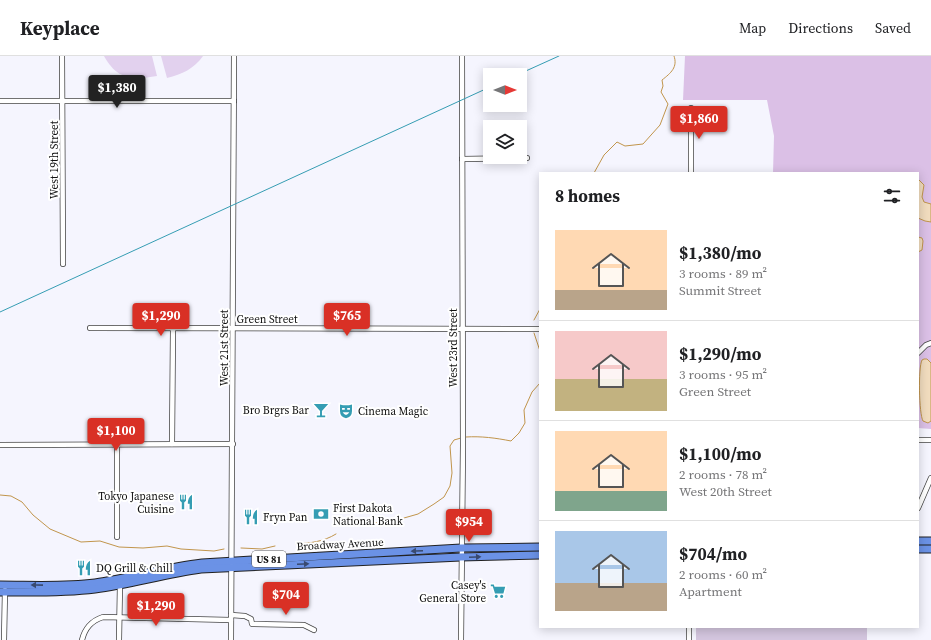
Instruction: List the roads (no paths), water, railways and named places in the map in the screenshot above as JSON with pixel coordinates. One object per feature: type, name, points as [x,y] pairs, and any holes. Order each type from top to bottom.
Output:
[{"type":"highway","points":[[919,541],[931,541]]},
{"type":"highway","name":"Broadway Avenue","points":[[232,564],[461,548],[539,547]]},
{"type":"highway","points":[[919,549],[931,549]]},
{"type":"highway","name":"Broadway Avenue","points":[[3,588],[120,581],[185,565],[539,555]]},
{"type":"street","name":"West 19th Street","points":[[62,56],[63,264]]},
{"type":"street","name":"West 21st Street","points":[[232,640],[234,56]]},
{"type":"street","name":"West 23rd Street","points":[[461,640],[462,56]]},
{"type":"street","points":[[0,101],[234,101]]},
{"type":"street","points":[[691,108],[691,172]]},
{"type":"street","points":[[462,159],[483,159]]},
{"type":"street","name":"Green Street","points":[[90,328],[539,329]]},
{"type":"street","points":[[172,444],[173,328]]},
{"type":"street","points":[[919,351],[931,343]]},
{"type":"street","points":[[919,440],[931,440]]},
{"type":"street","points":[[117,444],[117,537]]},
{"type":"street","points":[[0,445],[233,444]]},
{"type":"street","points":[[919,506],[931,478]]},
{"type":"street","points":[[119,640],[120,581]]},
{"type":"street","points":[[3,588],[4,640]]},
{"type":"street","points":[[82,640],[87,628],[96,619],[103,618],[246,618],[251,621],[252,624],[304,625],[314,630]]},
{"type":"street","points":[[689,628],[689,640]]},
{"type":"waterway","points":[[595,172],[604,155],[617,142],[625,146],[643,144],[660,125],[668,104],[661,92],[663,86],[662,80],[673,70],[675,63],[674,56]]},
{"type":"waterway","points":[[534,320],[539,311]]},
{"type":"waterway","points":[[534,333],[539,348]]},
{"type":"waterway","points":[[466,437],[511,441],[519,433],[525,423],[524,410],[532,392],[539,384]]},
{"type":"waterway","points":[[353,524],[362,522],[379,523],[418,514],[444,497],[450,486],[452,473],[450,446],[454,440],[461,438]]},
{"type":"waterway","points":[[0,495],[11,496],[22,502],[33,515],[50,529],[81,542],[100,541],[119,547],[143,548],[167,546],[181,549],[214,551],[224,549]]},
{"type":"waterway","points":[[296,544],[311,543],[336,534]]},
{"type":"waterway","points":[[241,548],[262,549],[275,546]]},
{"type":"railway","points":[[527,70],[559,56]]},
{"type":"railway","points":[[0,312],[483,90]]},
{"type":"place","name":"Bro Brgrs Bar","points":[[321,410]]},
{"type":"place","name":"Cinema Magic","points":[[346,411]]},
{"type":"place","name":"Tokyo Japanese Cuisine","points":[[186,502]]},
{"type":"place","name":"First Dakota National Bank","points":[[321,514]]},
{"type":"place","name":"Fryn Pan","points":[[251,517]]},
{"type":"place","name":"DQ Grill & Chill","points":[[84,568]]},
{"type":"place","name":"Casey's General Store","points":[[498,591]]}]
